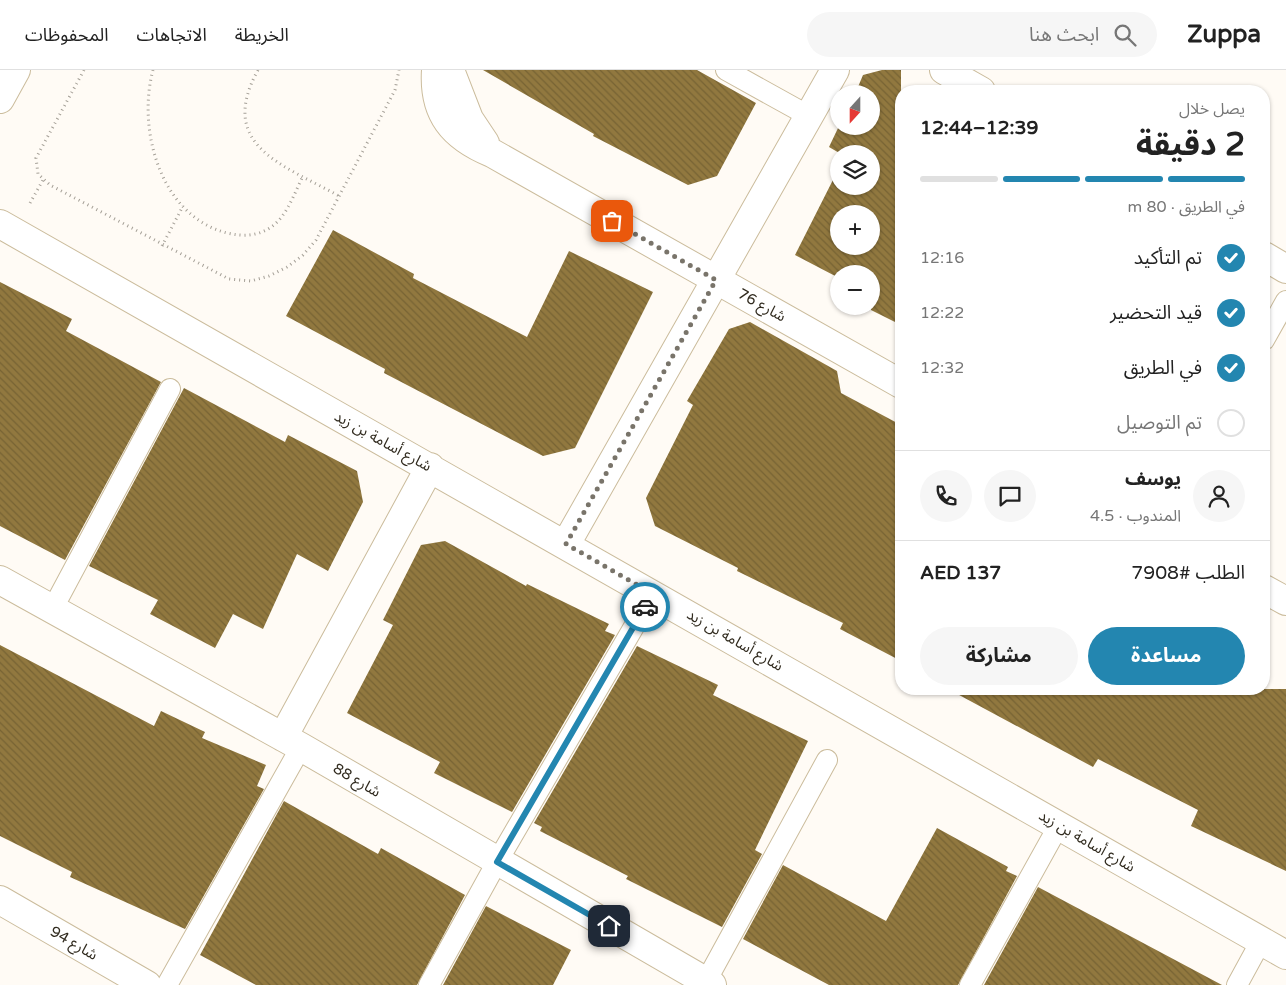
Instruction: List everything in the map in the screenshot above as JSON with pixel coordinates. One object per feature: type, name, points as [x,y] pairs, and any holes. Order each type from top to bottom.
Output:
[{"type":"street","points":[[0,99],[16,70]]},
{"type":"street","name":"شارع 76","points":[[436,70],[435,87],[441,109],[453,129],[470,144],[492,153],[895,381]]},
{"type":"street","name":"شارع 76","points":[[450,70],[469,119],[492,153]]},
{"type":"street","points":[[566,544],[835,70]]},
{"type":"street","points":[[944,70],[970,85]]},
{"type":"street","name":"شارع أسامة بن زيد","points":[[0,224],[566,544],[1286,955]]},
{"type":"street","points":[[1270,260],[1286,269]]},
{"type":"street","points":[[292,742],[430,467]]},
{"type":"street","name":"شارع 88","points":[[0,580],[292,742],[707,984]]},
{"type":"street","points":[[1270,592],[1286,601]]},
{"type":"street","name":"شارع 94","points":[[0,900],[147,985]]},
{"type":"lane","points":[[726,70],[809,116]]},
{"type":"lane","points":[[1270,329],[1286,301]]},
{"type":"lane","points":[[52,610],[170,389]]},
{"type":"lane","points":[[429,985],[497,862],[653,594]]},
{"type":"lane","points":[[167,985],[292,742]]},
{"type":"lane","points":[[707,984],[827,760]]},
{"type":"lane","points":[[970,985],[1059,825]]},
{"type":"lane","points":[[1237,985],[1262,941]]},
{"type":"path","points":[[84,70],[36,158],[38,174],[50,185],[229,280],[250,281],[287,267],[303,255],[316,240],[395,90],[399,70]]},
{"type":"path","points":[[258,70],[248,89],[244,106],[245,123],[251,137],[259,149],[270,158],[339,196]]},
{"type":"path","points":[[152,71],[147,107],[149,132],[155,157],[165,180],[183,206],[200,221],[218,230],[236,235],[250,235],[264,231],[283,215],[303,176]]},
{"type":"path","points":[[162,246],[183,206]]},
{"type":"building","points":[[483,70],[697,70],[756,103],[717,176],[688,185],[593,136],[594,134]]},
{"type":"building","points":[[882,70],[901,70],[901,85],[895,85],[895,322],[880,314],[880,265],[830,265],[830,273],[795,255],[830,186],[830,195],[880,195],[880,145],[830,145],[829,147],[835,135],[880,135],[880,85],[859,85],[863,75]]},
{"type":"building","points":[[333,230],[414,274],[413,278],[527,337],[569,251],[653,292],[575,448],[543,456],[384,373],[385,369],[286,316]]},
{"type":"building","points":[[0,282],[72,319],[66,331],[161,382],[65,560],[0,526]]},
{"type":"building","points":[[750,322],[837,371],[841,393],[895,422],[895,658],[840,629],[843,623],[737,571],[738,568],[655,526],[646,498],[693,405],[687,401],[729,329]]},
{"type":"building","points":[[184,388],[285,442],[288,435],[357,471],[363,502],[328,571],[297,554],[263,629],[233,614],[215,648],[150,614],[158,600],[89,566]]},
{"type":"building","points":[[445,541],[526,586],[527,584],[609,624],[605,631],[615,635],[512,812],[434,773],[440,762],[347,713],[393,625],[383,620],[421,545]]},
{"type":"building","points":[[0,645],[154,726],[161,711],[205,732],[202,738],[266,765],[257,786],[264,789],[185,929],[70,877],[72,872],[0,836]]},
{"type":"building","points":[[637,646],[718,685],[713,695],[808,741],[755,850],[762,854],[722,927],[626,879],[628,876],[540,831],[542,827],[534,823]]},
{"type":"building","points":[[1270,689],[1286,689],[1286,871],[1191,826],[1198,810],[1098,759],[1093,767],[959,695],[1270,695]]},
{"type":"building","points":[[284,801],[378,854],[381,848],[465,895],[417,985],[256,985],[200,955]]},
{"type":"building","points":[[937,828],[1008,867],[1006,871],[1017,876],[958,985],[829,985],[743,939],[783,865],[886,921]]},
{"type":"building","points":[[1038,887],[1222,985],[984,985]]},
{"type":"building","points":[[486,906],[571,950],[553,985],[443,985]]},
{"type":"way so far","points":[[612,221],[716,280],[566,544],[653,594],[645,607]]},
{"type":"route","points":[[609,926],[497,862],[645,607]]}]
